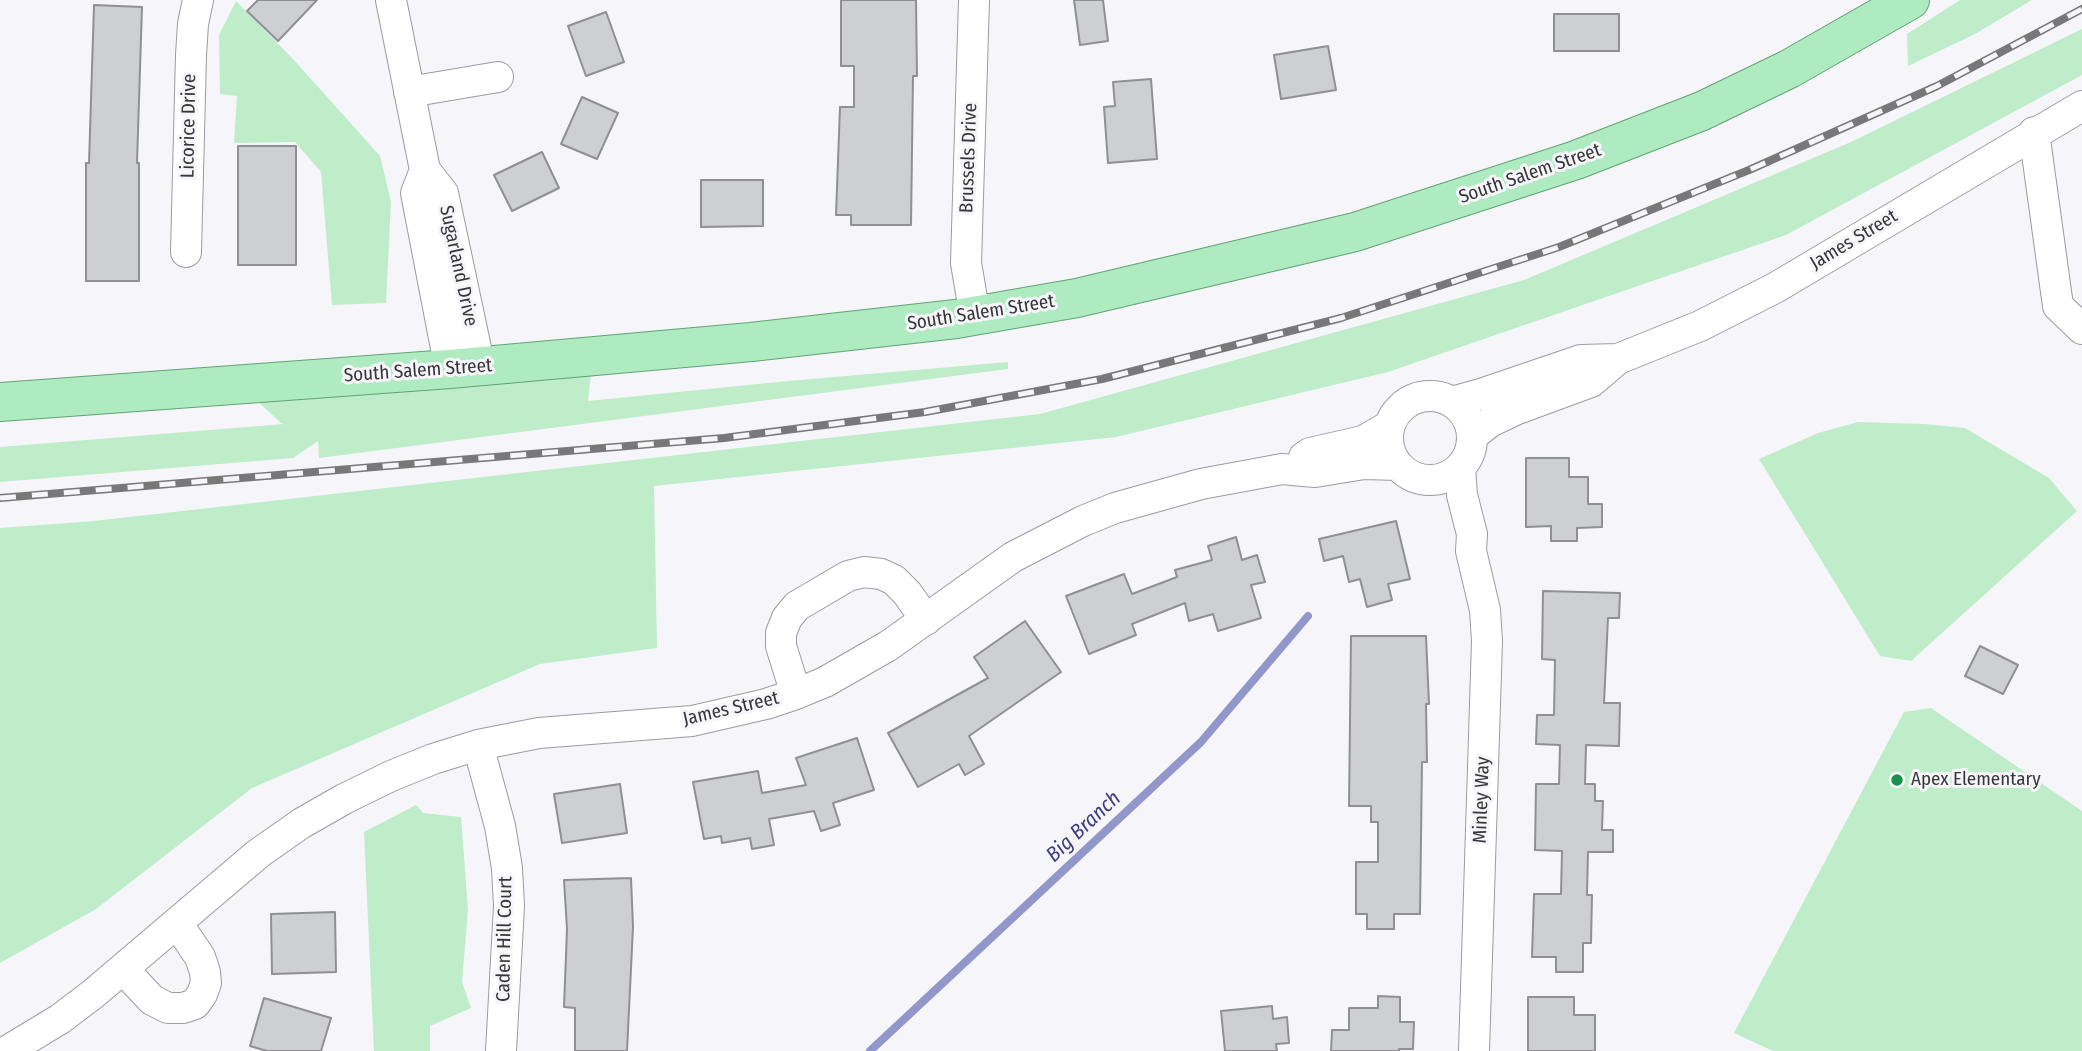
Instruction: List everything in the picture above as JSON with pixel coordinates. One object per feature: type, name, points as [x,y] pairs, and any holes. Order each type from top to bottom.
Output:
[{"type":"main road","name":"South Salem Street","points":[[0,402],[465,368],[751,342],[975,316],[1077,298],[1355,232],[1576,160],[1702,111],[1789,69],[1910,0]]},
{"type":"street","name":"Licorice Drive","points":[[186,252],[191,55],[198,0]]},
{"type":"street","name":"Sugarland Drive","points":[[391,0],[425,170],[416,193],[465,368]]},
{"type":"street","name":"Brussels Drive","points":[[974,0],[966,263],[975,316]]},
{"type":"street","points":[[408,92],[498,77]]},
{"type":"street","name":"James Street","points":[[1472,436],[1490,422],[1515,410],[1591,382],[1618,359],[1700,326],[1774,288],[2082,106]]},
{"type":"street","points":[[2034,132],[2057,306],[2082,329]]},
{"type":"street","name":"James Street","points":[[1452,402],[1581,360],[1618,359]]},
{"type":"street","points":[[1427,396],[1452,402],[1462,410],[1469,422],[1472,436],[1467,458],[1460,468],[1443,478],[1424,480],[1405,472],[1398,466],[1388,447],[1389,426],[1394,415],[1403,405],[1427,396]]},
{"type":"street","name":"James Street","points":[[1282,469],[1310,453],[1363,441],[1389,426]]},
{"type":"street","name":"James Street","points":[[7,1051],[60,1019],[259,853],[323,811],[390,776],[478,745],[538,733],[692,721],[766,704],[796,694],[857,665],[926,620],[1013,557],[1083,520],[1115,508],[1201,484],[1282,469],[1315,472],[1364,464],[1398,466]]},
{"type":"street","name":"Minley Way","points":[[1460,468],[1462,495],[1472,534],[1471,551],[1485,610],[1487,640],[1474,1051]]},
{"type":"street","name":"Minley Way","points":[[1424,480],[1443,505],[1458,537],[1471,551]]},
{"type":"street","points":[[796,694],[781,646],[781,633],[787,618],[797,606],[848,576],[864,572],[881,574],[894,580],[926,620]]},
{"type":"street","name":"Caden Hill Court","points":[[478,745],[500,825],[507,868],[509,906],[501,1051]]},
{"type":"street","points":[[123,968],[152,1000],[168,1008],[183,1008],[195,1004],[206,983],[205,972],[200,957],[177,923]]},
{"type":"green space","points":[[1960,0],[2032,0],[1975,34],[1908,66],[1907,34]]},
{"type":"green space","points":[[236,1],[293,59],[380,156],[391,202],[386,303],[332,305],[321,172],[295,142],[234,143],[237,96],[220,94],[219,35]]},
{"type":"green space","points":[[2082,29],[2082,75],[1786,235],[1388,372],[1116,437],[654,486],[657,648],[540,664],[252,788],[96,909],[0,963],[0,528],[94,521],[1040,414],[1524,280],[1851,142]]},
{"type":"green space","points":[[1008,362],[1008,369],[319,458],[318,441],[293,458],[0,482],[0,447],[284,424],[255,399],[591,373],[588,401]]},
{"type":"green space","points":[[1858,422],[1965,428],[2049,478],[2077,511],[1911,661],[1880,656],[1759,459],[1818,433]]},
{"type":"green space","points":[[1931,708],[2082,811],[2082,1051],[1773,1051],[1734,1033],[1904,712]]},
{"type":"green space","points":[[416,805],[423,813],[461,817],[468,910],[462,982],[471,1008],[430,1026],[430,1051],[374,1051],[364,832]]},
{"type":"building","points":[[258,0],[317,0],[278,41],[247,11]]},
{"type":"building","points":[[841,0],[916,0],[917,76],[913,76],[911,225],[851,225],[851,215],[836,215],[840,107],[854,107],[854,66],[841,66]]},
{"type":"building","points":[[1074,0],[1103,0],[1108,41],[1080,45]]},
{"type":"building","points":[[94,5],[142,7],[137,163],[139,281],[86,281],[86,163],[89,163]]},
{"type":"building","points":[[606,12],[624,62],[586,76],[568,26]]},
{"type":"building","points":[[1554,14],[1619,14],[1619,51],[1554,51]]},
{"type":"building","points":[[1328,46],[1336,90],[1281,99],[1274,55]]},
{"type":"building","points":[[1151,79],[1157,159],[1108,163],[1104,107],[1115,106],[1113,82]]},
{"type":"building","points":[[582,97],[618,113],[597,159],[561,144]]},
{"type":"building","points":[[238,146],[296,146],[296,265],[238,265]]},
{"type":"building","points":[[542,152],[559,188],[512,211],[494,175]]},
{"type":"building","points":[[701,180],[763,180],[763,226],[701,227]]},
{"type":"building","points":[[1526,458],[1569,458],[1569,477],[1588,477],[1588,504],[1602,504],[1602,527],[1577,528],[1577,541],[1551,541],[1551,526],[1526,527]]},
{"type":"building","points":[[1396,521],[1410,579],[1388,584],[1392,600],[1367,607],[1360,579],[1349,582],[1343,556],[1324,561],[1319,539]]},
{"type":"building","points":[[1236,537],[1242,560],[1257,555],[1265,582],[1251,585],[1261,618],[1218,631],[1213,614],[1189,621],[1185,603],[1132,624],[1136,635],[1089,654],[1066,596],[1124,574],[1132,594],[1177,577],[1175,570],[1212,560],[1208,546]]},
{"type":"building","points":[[1543,591],[1620,593],[1619,618],[1608,618],[1604,703],[1620,703],[1619,746],[1586,745],[1585,784],[1595,784],[1595,801],[1603,801],[1602,830],[1613,830],[1613,852],[1588,852],[1587,895],[1592,895],[1591,943],[1583,943],[1583,972],[1556,972],[1556,957],[1532,957],[1534,894],[1561,894],[1562,851],[1535,850],[1536,784],[1559,784],[1560,745],[1536,744],[1537,715],[1554,715],[1555,660],[1542,659]]},
{"type":"building","points":[[1025,621],[1061,672],[969,736],[984,764],[965,775],[959,764],[918,787],[888,733],[988,678],[974,657]]},
{"type":"building","points":[[1351,636],[1426,636],[1429,704],[1426,704],[1427,762],[1422,762],[1420,914],[1394,914],[1394,929],[1367,929],[1367,914],[1356,914],[1356,862],[1378,862],[1378,822],[1371,822],[1371,806],[1349,806]]},
{"type":"building","points":[[1980,646],[2018,665],[2003,694],[1965,676]]},
{"type":"building","points":[[857,738],[874,790],[833,803],[840,825],[821,831],[814,811],[769,819],[774,845],[752,849],[750,838],[722,843],[721,836],[704,839],[693,782],[758,771],[762,793],[806,785],[796,758]]},
{"type":"building","points":[[620,784],[627,833],[562,843],[554,794]]},
{"type":"building","points":[[631,878],[633,927],[627,1051],[575,1051],[575,1008],[564,1007],[567,929],[564,880]]},
{"type":"building","points":[[335,912],[336,972],[272,974],[271,914]]},
{"type":"building","points":[[1378,996],[1400,997],[1400,1022],[1414,1022],[1413,1049],[1331,1051],[1332,1030],[1349,1030],[1349,1008],[1378,1008]]},
{"type":"building","points":[[1528,997],[1574,997],[1574,1015],[1595,1015],[1595,1051],[1528,1051]]},
{"type":"building","points":[[264,998],[331,1018],[321,1051],[267,1051],[250,1046]]},
{"type":"building","points":[[1272,1006],[1273,1019],[1287,1017],[1289,1043],[1276,1044],[1277,1051],[1225,1051],[1221,1011]]},
{"type":"waterway","name":"Big Branch","points":[[870,1051],[1201,742],[1308,616]]},
{"type":"railway","points":[[0,498],[724,438],[925,412],[1102,379],[1341,318],[1559,247],[1749,170],[1937,86],[2082,9]]},
{"type":"place","name":"Apex Elementary","points":[[1897,780]]}]
